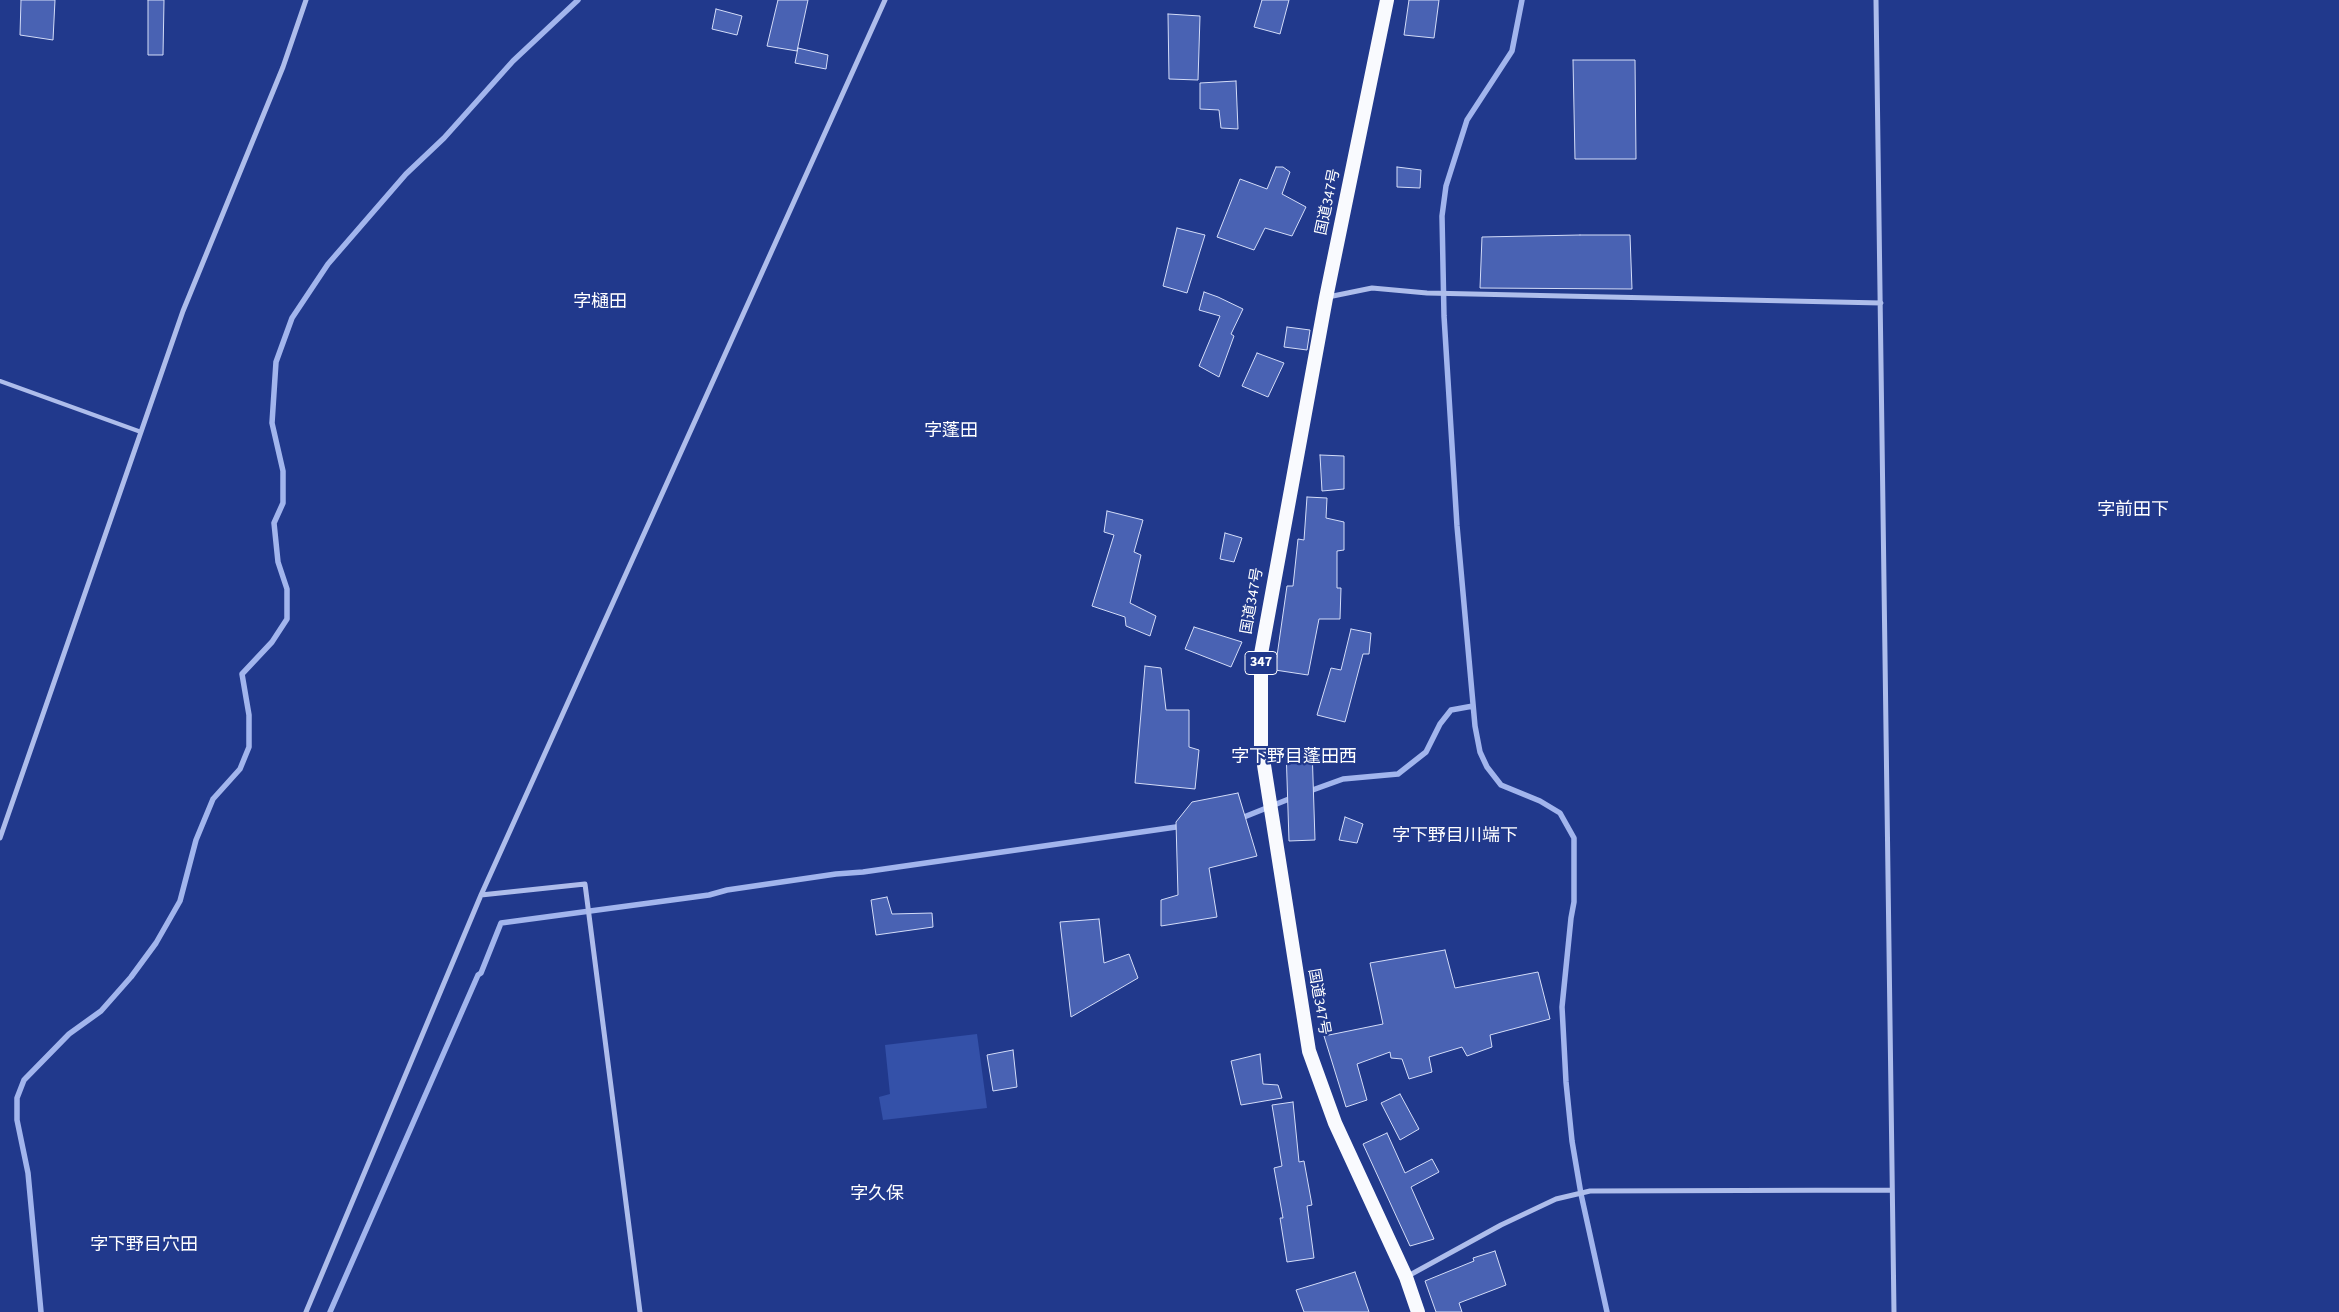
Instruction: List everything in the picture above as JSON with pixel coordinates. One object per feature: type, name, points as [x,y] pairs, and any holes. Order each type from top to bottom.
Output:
[{"type":"highway","name":"国道347号","points":[[1387,0],[1326,298],[1261,654],[1261,746],[1309,1050],[1335,1123],[1406,1277],[1418,1312]]},
{"type":"street","points":[[0,838],[183,311],[283,67],[306,0]]},
{"type":"street","points":[[306,1312],[481,895],[885,0]]},
{"type":"street","points":[[1876,0],[1894,1312]]},
{"type":"street","points":[[1326,298],[1372,288],[1427,293],[1881,303]]},
{"type":"street","points":[[481,895],[584,884],[640,1312]]},
{"type":"street","points":[[1406,1277],[1556,1199],[1590,1191],[1892,1190]]},
{"type":"lane","points":[[0,381],[141,432]]},
{"type":"shaded area","points":[[977,1034],[987,1108],[883,1120],[879,1097],[890,1094],[885,1045]]},
{"type":"building","points":[[21,0],[55,0],[53,40],[20,35]]},
{"type":"building","points":[[148,0],[164,0],[163,55],[148,55]]},
{"type":"building","points":[[778,0],[808,0],[797,51],[767,46]]},
{"type":"building","points":[[1262,0],[1289,0],[1280,34],[1254,27]]},
{"type":"building","points":[[1409,0],[1439,0],[1434,38],[1404,35]]},
{"type":"building","points":[[716,9],[742,16],[737,35],[712,29]]},
{"type":"building","points":[[1168,14],[1200,16],[1198,80],[1169,79]]},
{"type":"building","points":[[798,48],[828,55],[826,69],[795,63]]},
{"type":"building","points":[[1573,60],[1635,60],[1636,159],[1575,159]]},
{"type":"building","points":[[1236,81],[1238,129],[1221,128],[1219,110],[1200,109],[1200,83]]},
{"type":"building","points":[[1276,167],[1283,167],[1290,172],[1282,194],[1306,207],[1292,236],[1265,228],[1254,250],[1217,237],[1240,179],[1267,189]]},
{"type":"building","points":[[1397,167],[1421,170],[1420,188],[1397,187]]},
{"type":"building","points":[[1177,228],[1205,235],[1187,293],[1163,286]]},
{"type":"building","points":[[1630,235],[1632,289],[1480,288],[1482,237]]},
{"type":"building","points":[[1204,292],[1243,309],[1231,334],[1234,336],[1219,377],[1199,366],[1220,316],[1199,310]]},
{"type":"building","points":[[1287,327],[1310,330],[1307,350],[1284,347]]},
{"type":"building","points":[[1257,353],[1284,363],[1268,397],[1242,386]]},
{"type":"building","points":[[1320,455],[1344,456],[1344,489],[1322,491]]},
{"type":"building","points":[[1307,497],[1327,498],[1326,518],[1344,522],[1344,550],[1337,551],[1337,588],[1341,588],[1340,619],[1319,619],[1308,675],[1275,670],[1287,586],[1293,586],[1298,539],[1304,540]]},
{"type":"building","points":[[1107,511],[1143,520],[1134,552],[1141,555],[1130,603],[1156,616],[1150,636],[1126,626],[1125,617],[1092,606],[1114,535],[1104,532]]},
{"type":"building","points":[[1225,533],[1242,538],[1234,562],[1220,559]]},
{"type":"building","points":[[1194,627],[1242,642],[1231,667],[1185,649]]},
{"type":"building","points":[[1351,629],[1371,633],[1369,654],[1363,654],[1345,722],[1317,715],[1331,668],[1341,670]]},
{"type":"building","points":[[1145,666],[1161,668],[1166,710],[1189,710],[1189,747],[1199,750],[1195,789],[1135,783]]},
{"type":"building","points":[[1286,748],[1312,748],[1315,840],[1289,841]]},
{"type":"building","points":[[1238,793],[1257,856],[1209,868],[1217,917],[1161,926],[1161,900],[1178,895],[1176,822],[1192,802]]},
{"type":"building","points":[[1345,817],[1363,824],[1357,843],[1339,840]]},
{"type":"building","points":[[887,897],[892,914],[932,913],[933,927],[876,935],[871,900]]},
{"type":"building","points":[[1099,919],[1104,963],[1129,954],[1138,978],[1071,1017],[1060,922]]},
{"type":"building","points":[[1445,950],[1455,988],[1538,972],[1550,1019],[1490,1035],[1492,1047],[1467,1056],[1462,1047],[1429,1057],[1432,1072],[1409,1079],[1402,1059],[1391,1058],[1390,1052],[1357,1064],[1367,1100],[1346,1107],[1324,1036],[1383,1024],[1370,963]]},
{"type":"building","points":[[1013,1050],[1017,1087],[993,1091],[987,1055]]},
{"type":"building","points":[[1260,1054],[1263,1084],[1278,1085],[1282,1098],[1241,1105],[1231,1061]]},
{"type":"building","points":[[1400,1094],[1419,1129],[1400,1140],[1381,1103]]},
{"type":"building","points":[[1293,1102],[1299,1162],[1304,1161],[1312,1205],[1307,1206],[1314,1258],[1287,1262],[1280,1218],[1283,1218],[1274,1168],[1282,1166],[1272,1105]]},
{"type":"building","points":[[1387,1133],[1405,1173],[1432,1159],[1439,1172],[1411,1187],[1434,1239],[1410,1246],[1363,1144]]},
{"type":"building","points":[[1495,1251],[1506,1285],[1459,1303],[1462,1312],[1436,1312],[1425,1281],[1474,1261],[1473,1258]]},
{"type":"building","points":[[1355,1272],[1369,1312],[1304,1312],[1296,1290]]},
{"type":"waterway","points":[[41,1312],[28,1173],[17,1120],[17,1098],[24,1080],[69,1034],[101,1011],[131,977],[156,943],[180,901],[196,840],[213,799],[240,769],[249,747],[249,715],[242,674],[272,642],[287,619],[287,589],[278,562],[274,523],[283,503],[283,471],[272,423],[276,362],[292,318],[328,264],[406,174],[444,138],[513,61],[578,0]]},
{"type":"waterway","points":[[1522,0],[1512,51],[1467,120],[1446,186],[1442,216],[1444,316],[1457,526],[1475,726],[1480,752],[1487,767],[1501,785],[1540,801],[1560,813],[1574,838],[1574,902],[1562,1007],[1566,1082],[1572,1141],[1581,1194],[1607,1312]]},
{"type":"waterway","points":[[1307,792],[1343,779],[1398,774],[1426,752],[1440,724],[1451,710],[1473,706]]},
{"type":"waterway","points":[[1239,819],[1294,797]]},
{"type":"waterway","points":[[330,1312],[478,975],[481,973],[501,923],[709,895],[727,890],[836,874],[863,872],[1183,826]]},
{"type":"district","name":"字樋田","points":[[600,303]]},
{"type":"district","name":"字蓬田","points":[[951,432]]},
{"type":"district","name":"字前田下","points":[[2133,511]]},
{"type":"district","name":"字下野目蓬田西","points":[[1294,758]]},
{"type":"district","name":"字下野目川端下","points":[[1455,837]]},
{"type":"district","name":"字久保","points":[[877,1195]]},
{"type":"district","name":"字下野目穴田","points":[[144,1246]]}]
